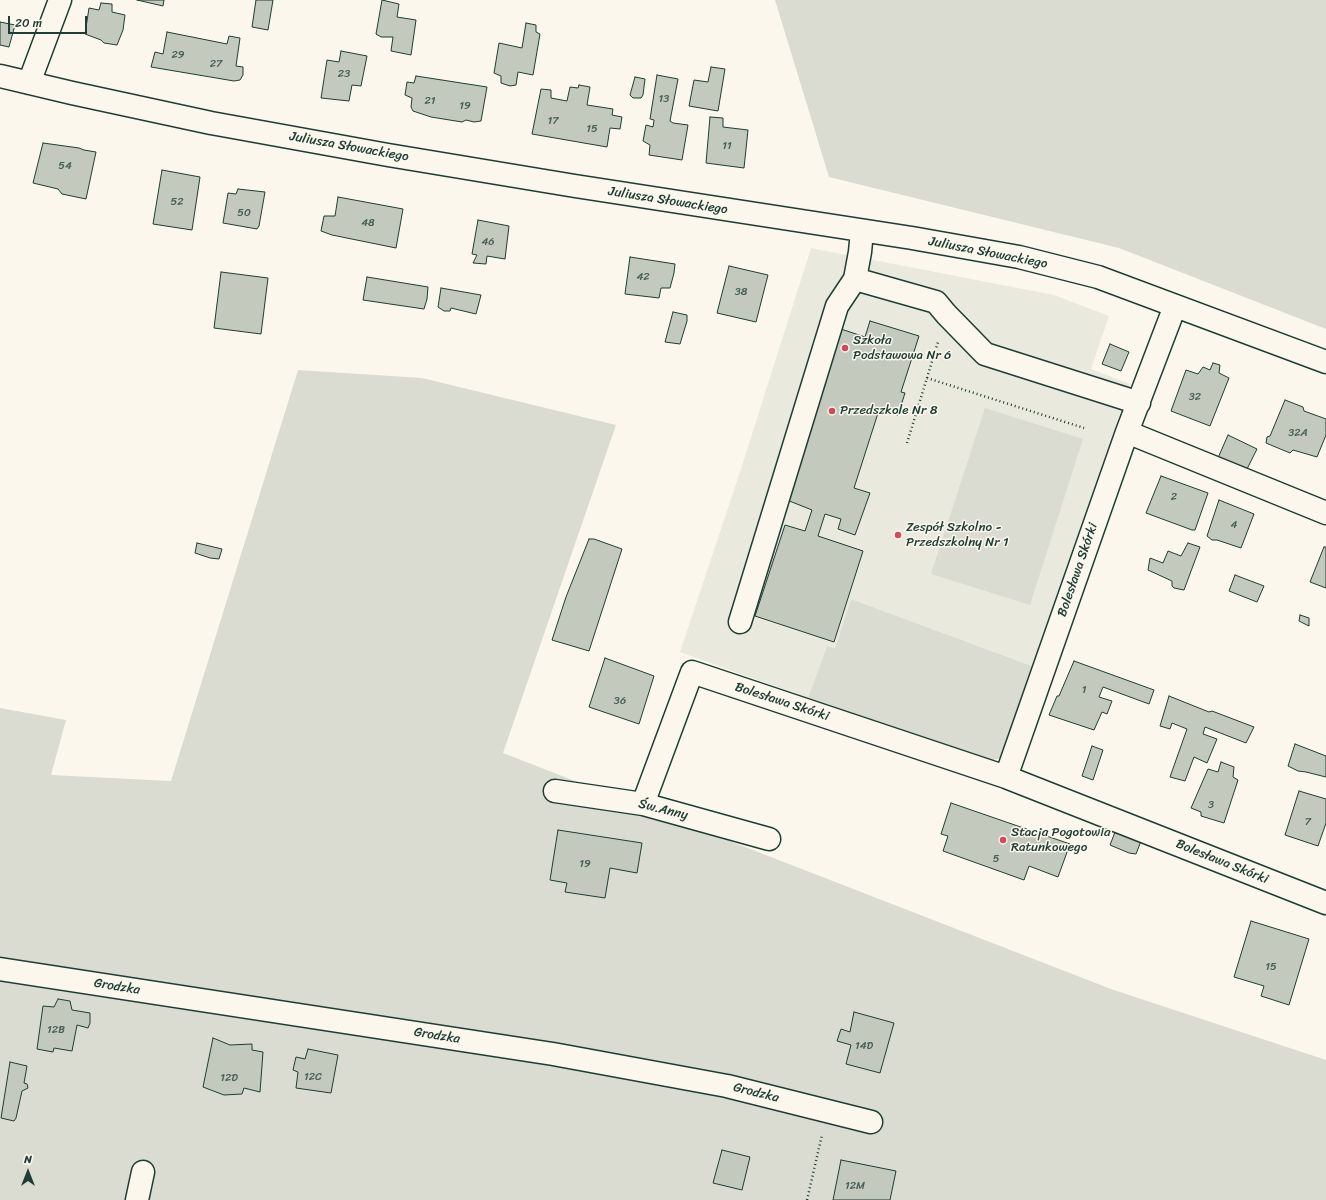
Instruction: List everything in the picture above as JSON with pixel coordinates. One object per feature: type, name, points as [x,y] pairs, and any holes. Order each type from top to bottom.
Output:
[{"type":"street","points":[[29,83],[60,0]]},
{"type":"street","name":"Juliusza Słowackiego","points":[[0,76],[210,123],[388,155],[1019,257],[1098,278],[1326,362]]},
{"type":"street","points":[[740,622],[837,306],[855,279],[862,231]]},
{"type":"street","points":[[855,279],[936,302],[985,354],[1139,403]]},
{"type":"street","name":"Bolesława Skórki","points":[[1006,776],[1127,432],[1175,306]]},
{"type":"street","points":[[1127,432],[1326,513]]},
{"type":"street","name":"Bolesława Skórki","points":[[643,804],[692,672],[1006,776],[1326,903]]},
{"type":"street","name":"Św.Anny","points":[[555,791],[643,804],[769,839]]},
{"type":"street","name":"Grodzka","points":[[0,969],[554,1054],[727,1086],[871,1122]]},
{"type":"street","points":[[137,1200],[143,1172]]},
{"type":"path","points":[[907,443],[946,314]]},
{"type":"path","points":[[927,378],[1084,428]]},
{"type":"path","points":[[807,1200],[827,1111]]},
{"type":"shaded area","points":[[775,0],[1326,0],[1326,329],[1119,248],[829,177]]},
{"type":"shaded area","name":"Zespół Szkolno - Przedszkolny Nr 1","points":[[811,248],[1054,295],[1109,316],[1091,369],[1130,384],[1032,666],[851,599],[835,648],[827,646],[808,698],[680,652],[740,472]]},
{"type":"shaded area","points":[[298,370],[422,378],[616,425],[503,753],[1111,989],[1326,1060],[1326,1200],[0,1200],[0,708],[66,720],[51,775],[171,781]]},
{"type":"shaded area","points":[[985,408],[1083,439],[1030,605],[931,574]]},
{"type":"shaded area","points":[[851,599],[1032,666],[1001,758],[989,761],[808,698],[827,646],[835,648]]},
{"type":"building","points":[[137,0],[164,0],[163,6]]},
{"type":"building","points":[[256,0],[273,0],[268,30],[252,27]]},
{"type":"building","points":[[382,0],[399,4],[397,17],[416,20],[411,55],[391,51],[393,37],[381,37],[376,34]]},
{"type":"building","points":[[101,3],[112,4],[112,12],[125,15],[123,30],[117,45],[104,43],[101,40],[85,34],[89,8],[99,10]]},
{"type":"building","points":[[0,22],[15,25],[9,47],[0,45]]},
{"type":"building","points":[[526,23],[536,25],[536,32],[540,34],[533,75],[518,72],[516,85],[510,86],[501,83],[501,76],[494,73],[499,43],[522,48]]},
{"type":"building","points":[[167,32],[227,44],[229,36],[240,38],[236,66],[243,67],[243,75],[240,80],[234,81],[151,67],[155,52],[163,54]]},
{"type":"building","points":[[341,51],[367,56],[361,86],[352,85],[349,101],[321,98],[327,60],[339,62]]},
{"type":"building","points":[[711,67],[725,69],[718,111],[689,106],[694,80],[708,82]]},
{"type":"building","points":[[657,75],[678,79],[670,121],[673,123],[688,125],[682,160],[649,155],[650,145],[643,141],[646,125],[653,127],[654,120],[650,119]]},
{"type":"building","points":[[416,76],[487,87],[481,121],[474,122],[466,120],[462,122],[431,117],[413,111],[411,107],[412,98],[405,95],[407,82],[414,83]]},
{"type":"building","points":[[635,77],[645,79],[643,95],[641,98],[633,98],[630,95]]},
{"type":"building","points":[[579,85],[590,87],[587,105],[613,109],[612,115],[622,117],[620,129],[610,128],[607,147],[532,134],[541,89],[551,90],[551,98],[567,101],[570,87],[578,88]]},
{"type":"building","points":[[710,117],[723,118],[723,127],[748,130],[744,168],[706,163]]},
{"type":"building","points":[[43,143],[96,152],[86,199],[62,194],[58,189],[33,183]]},
{"type":"building","points":[[162,170],[200,177],[192,230],[153,224]]},
{"type":"building","points":[[238,189],[265,192],[259,226],[257,229],[223,223],[228,193],[236,194]]},
{"type":"building","points":[[338,197],[403,209],[396,248],[332,235],[321,231],[324,216],[335,216]]},
{"type":"building","points":[[478,220],[509,226],[505,259],[487,256],[486,264],[473,263],[477,255],[472,254]]},
{"type":"building","points":[[630,257],[675,264],[670,288],[661,288],[659,298],[625,294]]},
{"type":"building","points":[[729,266],[768,275],[756,322],[717,313]]},
{"type":"building","points":[[221,272],[268,278],[261,334],[214,328]]},
{"type":"building","points":[[367,277],[428,287],[424,309],[363,300]]},
{"type":"building","points":[[441,288],[481,295],[476,314],[451,308],[450,311],[444,311],[438,307]]},
{"type":"building","points":[[673,312],[687,315],[687,321],[680,344],[665,342]]},
{"type":"building","points":[[870,321],[919,336],[901,392],[905,393],[898,415],[879,410],[854,488],[870,493],[855,535],[838,529],[841,519],[825,514],[818,536],[863,551],[834,642],[755,616],[785,525],[805,531],[812,510],[787,500],[841,329],[865,337]]},
{"type":"building","points":[[1110,344],[1129,352],[1121,371],[1102,364]]},
{"type":"building","points":[[1213,363],[1220,365],[1219,373],[1229,378],[1210,426],[1171,411],[1186,370],[1198,374],[1203,367],[1210,370]]},
{"type":"building","points":[[1285,400],[1303,407],[1304,411],[1326,419],[1326,435],[1317,457],[1293,450],[1290,453],[1266,443],[1267,437],[1270,436]]},
{"type":"building","points":[[1228,435],[1257,449],[1247,469],[1218,458]]},
{"type":"building","points":[[1161,476],[1208,493],[1195,530],[1146,513]]},
{"type":"building","points":[[1219,500],[1254,514],[1241,548],[1217,540],[1212,540],[1207,536]]},
{"type":"building","points":[[589,539],[594,539],[622,549],[589,651],[552,640],[566,597]]},
{"type":"building","points":[[197,543],[222,549],[219,559],[210,558],[195,553]]},
{"type":"building","points":[[1188,543],[1200,547],[1184,590],[1174,588],[1172,586],[1172,581],[1148,570],[1150,558],[1163,563],[1168,551],[1181,556]]},
{"type":"building","points":[[1324,547],[1326,547],[1326,588],[1310,582]]},
{"type":"building","points":[[1235,575],[1264,586],[1257,602],[1229,591]]},
{"type":"building","points":[[1300,615],[1309,618],[1309,626],[1299,621]]},
{"type":"building","points":[[605,658],[654,676],[639,724],[589,707]]},
{"type":"building","points":[[1074,661],[1154,690],[1149,704],[1103,687],[1099,697],[1112,701],[1107,714],[1102,712],[1094,730],[1049,715]]},
{"type":"building","points":[[1169,696],[1209,712],[1212,711],[1254,727],[1246,743],[1205,727],[1203,734],[1217,739],[1207,763],[1194,757],[1185,781],[1170,777],[1187,729],[1172,723],[1170,729],[1160,726]]},
{"type":"building","points":[[1295,744],[1326,756],[1326,777],[1298,771],[1288,766]]},
{"type":"building","points":[[1092,746],[1103,750],[1093,780],[1082,776]]},
{"type":"building","points":[[1221,762],[1234,767],[1233,777],[1238,780],[1224,823],[1201,816],[1201,812],[1191,808],[1208,769],[1218,772]]},
{"type":"building","points":[[1299,791],[1326,799],[1326,823],[1318,846],[1285,835]]},
{"type":"building","name":"Stacja Pogotowia Ratunkowego","points":[[951,803],[1070,844],[1058,877],[1029,866],[1024,880],[943,851],[948,836],[941,834]]},
{"type":"building","points":[[1117,827],[1143,836],[1136,854],[1129,853],[1110,845]]},
{"type":"building","points":[[558,830],[642,843],[637,873],[610,868],[605,898],[565,892],[567,883],[550,880]]},
{"type":"building","points":[[1251,921],[1309,939],[1289,1005],[1261,996],[1264,986],[1234,977]]},
{"type":"building","points":[[58,999],[70,1001],[72,1010],[90,1013],[90,1023],[88,1028],[77,1025],[72,1051],[54,1048],[53,1052],[37,1049],[43,1006],[54,1007]]},
{"type":"building","points":[[854,1012],[894,1023],[880,1073],[846,1064],[851,1045],[837,1041],[841,1029],[850,1032]]},
{"type":"building","points":[[213,1038],[230,1045],[252,1044],[252,1050],[263,1052],[260,1092],[244,1088],[242,1094],[224,1095],[203,1087]]},
{"type":"building","points":[[308,1049],[338,1055],[331,1093],[296,1088],[298,1072],[293,1070],[296,1057],[305,1059]]},
{"type":"building","points":[[10,1062],[27,1066],[24,1083],[27,1084],[28,1088],[22,1091],[14,1121],[1,1118]]},
{"type":"building","points":[[722,1150],[750,1157],[742,1190],[713,1183]]},
{"type":"building","points":[[841,1160],[896,1171],[890,1200],[833,1200]]},
{"type":"place","name":"Szkoła Podstawowa Nr 6","points":[[845,348]]},
{"type":"place","name":"Przedszkole Nr 8","points":[[832,411]]},
{"type":"place","name":"Zespół Szkolno - Przedszkolny Nr 1","points":[[898,535]]},
{"type":"place","name":"Stacja Pogotowia Ratunkowego","points":[[1003,840]]}]
